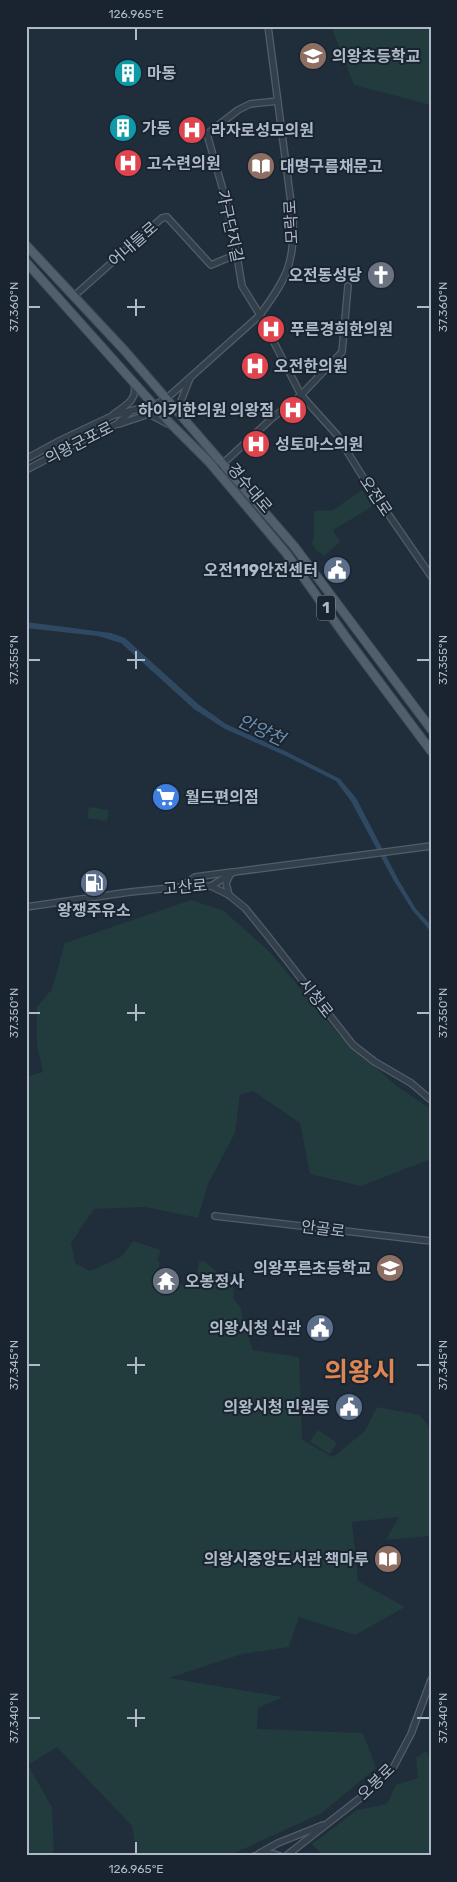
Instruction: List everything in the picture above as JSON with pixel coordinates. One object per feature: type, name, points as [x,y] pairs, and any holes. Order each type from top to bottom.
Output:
[{"type":"main road","name":"경수대로","points":[[26,245],[125,350],[294,546],[431,729]]},
{"type":"main road","name":"경수대로","points":[[26,262],[154,406],[216,470],[286,553],[431,751]]},
{"type":"street","name":"모락로","points":[[166,399],[260,315],[272,299],[288,270],[294,238],[293,218],[268,26]]},
{"type":"street","name":"가구단지길","points":[[260,315],[242,286],[225,197],[207,134],[238,110],[250,104],[278,101]]},
{"type":"street","name":"어내들로","points":[[74,296],[162,218],[167,216],[211,265],[237,254]]},
{"type":"street","points":[[216,470],[270,420],[301,395],[342,352],[348,286]]},
{"type":"street","name":"오전로","points":[[260,315],[301,395],[337,435],[366,482],[431,576]]},
{"type":"street","points":[[186,421],[181,401],[190,377]]},
{"type":"street","points":[[114,415],[134,399],[135,388],[132,379]]},
{"type":"street","name":"의왕군포로","points":[[26,459],[114,415],[154,406],[166,399]]},
{"type":"street","name":"의왕군포로","points":[[26,470],[117,424],[130,412]]},
{"type":"street","points":[[117,424],[149,414],[176,429]]},
{"type":"street","name":"고산로","points":[[26,907],[180,887],[211,886],[234,872],[431,846]]},
{"type":"street","points":[[180,887],[195,877],[234,872]]},
{"type":"street","points":[[230,895],[226,883],[227,879],[234,872]]},
{"type":"street","name":"시청로","points":[[211,886],[230,895],[245,908],[268,934],[353,1045],[375,1062],[411,1083],[431,1100]]},
{"type":"street","name":"안골로","points":[[215,1216],[431,1241]]},
{"type":"street","name":"오봉로","points":[[286,1856],[364,1795],[393,1768],[411,1734],[431,1680]]},
{"type":"street","points":[[257,1855],[278,1843],[330,1822]]},
{"type":"street","points":[[257,1855],[274,1853],[280,1856]]},
{"type":"green space","points":[[331,26],[431,26],[431,105],[354,85]]},
{"type":"green space","points":[[362,490],[373,506],[333,530],[340,542],[324,556],[316,550],[312,543],[314,511],[333,510]]},
{"type":"green space","points":[[89,807],[109,810],[107,821],[87,818]]},
{"type":"green space","points":[[191,900],[224,911],[269,951],[340,1036],[398,1087],[431,1109],[431,1159],[361,1186],[310,1174],[300,1123],[253,1091],[240,1095],[235,1133],[208,1184],[198,1218],[145,1207],[94,1209],[71,1243],[75,1263],[90,1271],[121,1257],[133,1241],[161,1250],[157,1260],[160,1263],[158,1269],[161,1271],[158,1278],[165,1290],[174,1288],[174,1283],[195,1286],[199,1262],[204,1261],[220,1274],[233,1278],[234,1299],[241,1308],[253,1350],[299,1357],[302,1440],[333,1457],[365,1431],[377,1407],[420,1415],[431,1429],[431,1536],[386,1540],[399,1517],[352,1522],[358,1581],[405,1607],[355,1635],[299,1617],[289,1647],[242,1654],[169,1678],[283,1697],[258,1708],[257,1729],[363,1733],[376,1768],[322,1813],[228,1856],[137,1856],[132,1826],[57,1747],[28,1765],[52,1807],[54,1856],[26,1856],[26,1077],[43,1072],[37,1045],[37,1007],[52,989],[65,943]]},
{"type":"green space","points":[[318,1430],[337,1443],[330,1454],[310,1442]]},
{"type":"green space","points":[[426,1751],[431,1760],[431,1856],[324,1856],[312,1844],[357,1810],[387,1804],[396,1785],[418,1778],[416,1758]]},
{"type":"water","points":[[26,622],[111,633],[125,638],[198,704],[226,724],[340,779],[356,798],[398,879],[416,909],[431,925],[431,932],[413,911],[394,881],[351,801],[336,781],[225,729],[194,709],[121,643],[98,636],[26,628]]},
{"type":"place","name":"의왕초등학교","points":[[313,56]]},
{"type":"place","name":"마동","points":[[128,73]]},
{"type":"place","name":"가동","points":[[123,128]]},
{"type":"place","name":"라자로성모의원","points":[[192,130]]},
{"type":"place","name":"고수련의원","points":[[128,163]]},
{"type":"place","name":"대명구름채문고","points":[[261,166]]},
{"type":"place","name":"오전동성당","points":[[381,275]]},
{"type":"place","name":"푸른경희한의원","points":[[271,329]]},
{"type":"place","name":"오전한의원","points":[[255,366]]},
{"type":"place","name":"하이키한의원 의왕점","points":[[293,410]]},
{"type":"place","name":"성토마스의원","points":[[256,444]]},
{"type":"place","name":"오전119안전센터","points":[[337,570]]},
{"type":"place","name":"월드편의점","points":[[166,797]]},
{"type":"place","name":"왕쟁주유소","points":[[94,883]]},
{"type":"place","name":"의왕푸른초등학교","points":[[390,1268]]},
{"type":"place","name":"오봉정사","points":[[166,1281]]},
{"type":"place","name":"의왕시청 신관","points":[[320,1328]]},
{"type":"place","name":"의왕시청 민원동","points":[[349,1407]]},
{"type":"place","name":"의왕시중앙도서관 책마루","points":[[388,1559]]},
{"type":"district","name":"의왕시","points":[[360,1372]]},
{"type":"water label","name":"안양천","points":[[261,730]]}]
